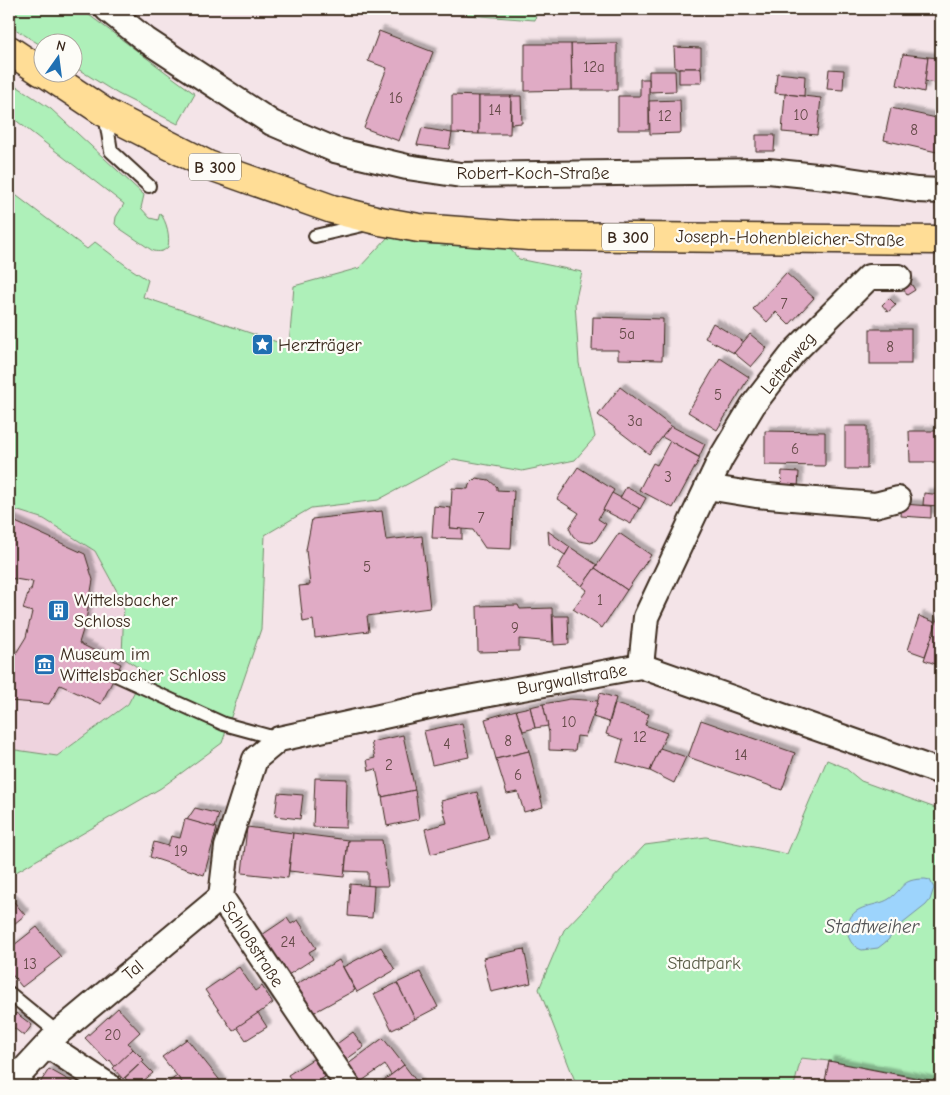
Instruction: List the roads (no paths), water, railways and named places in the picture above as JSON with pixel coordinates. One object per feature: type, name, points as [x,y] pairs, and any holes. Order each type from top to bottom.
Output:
[{"type":"main road","name":"Joseph-Hohenbleicher-Straße","points":[[9,50],[32,65]]},
{"type":"main road","name":"Joseph-Hohenbleicher-Straße","points":[[58,82],[104,112],[208,165],[332,209],[380,222],[419,228],[528,236],[941,240]]},
{"type":"street","name":"Robert-Koch-Straße","points":[[107,9],[146,40],[272,123],[336,150],[407,166],[462,176],[768,171],[831,177],[917,190],[941,191]]},
{"type":"street","name":"Leitenweg","points":[[641,666],[646,617],[721,458],[753,405],[794,352],[869,277],[899,277]]},
{"type":"street","points":[[708,487],[756,495],[875,505],[898,499]]},
{"type":"street","name":"Burgwallstraße","points":[[279,739],[452,701],[641,666],[941,772]]},
{"type":"street","name":"Schloßstraße","points":[[279,739],[255,759],[227,847],[221,897],[348,1086]]},
{"type":"street","name":"Tal","points":[[9,1086],[52,1039],[221,897]]},
{"type":"street","points":[[52,1039],[109,1086]]},
{"type":"lane","points":[[104,112],[111,151],[149,186]]},
{"type":"lane","points":[[315,236],[380,222]]},
{"type":"lane","points":[[116,675],[224,724],[279,739]]},
{"type":"lane","points":[[9,993],[52,1039]]},
{"type":"water","name":"Stadtweiher","points":[[930,880],[934,888],[930,900],[902,924],[887,941],[878,948],[862,950],[852,944],[849,939],[848,923],[856,911],[889,899],[907,882]]},
{"type":"place","name":"Herzträger","points":[[262,345]]},
{"type":"place","name":"Wittelsbacher Schloss","points":[[58,610]]},
{"type":"place","name":"Museum im Wittelsbacher Schloss","points":[[44,664]]},
{"type":"park label","name":"Stadtpark","points":[[704,963]]}]
